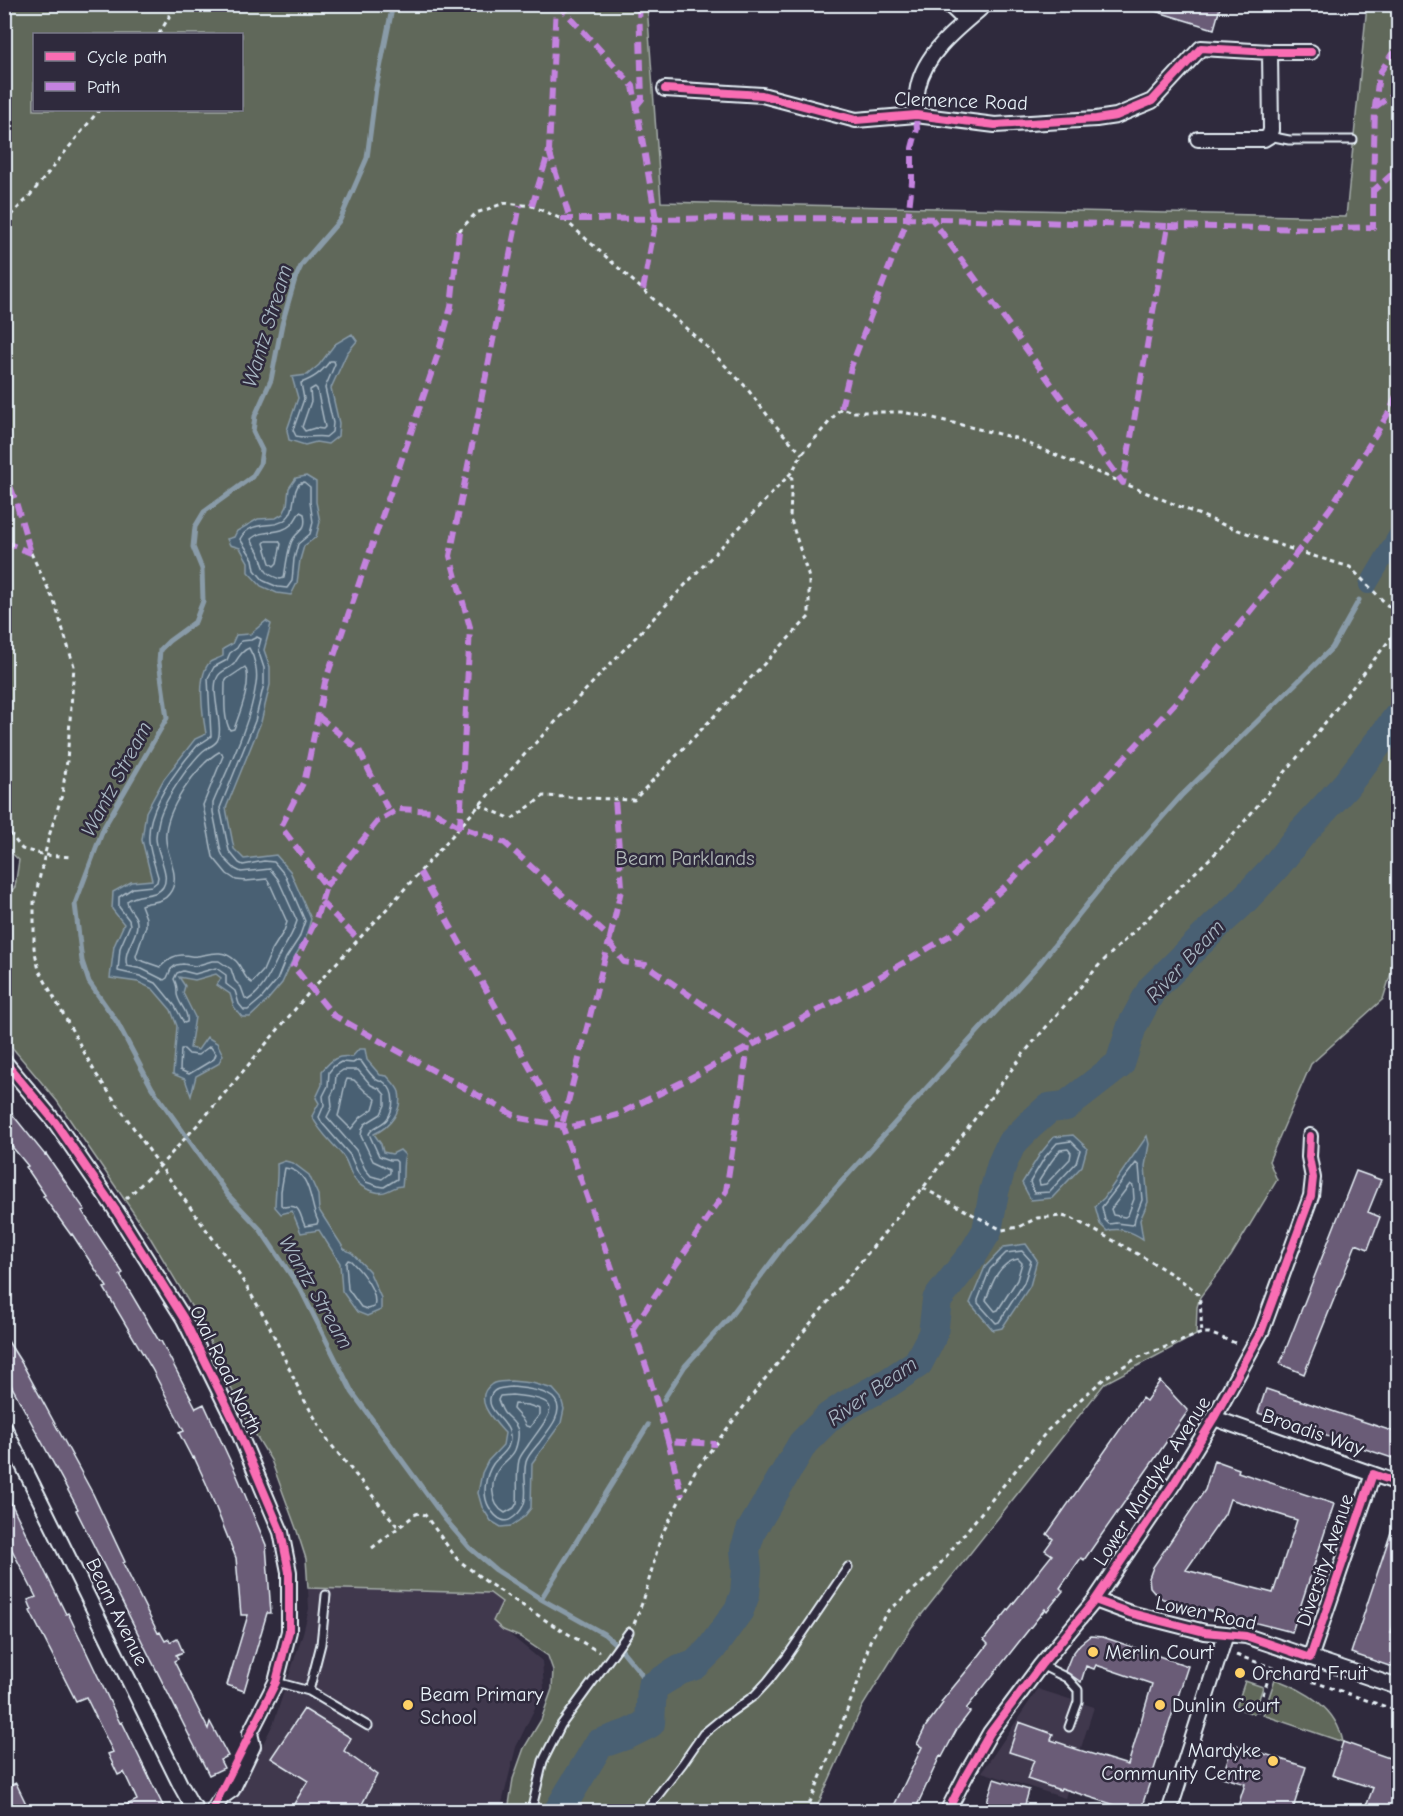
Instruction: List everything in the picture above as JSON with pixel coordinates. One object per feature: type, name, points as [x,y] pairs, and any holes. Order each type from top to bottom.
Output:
[{"type":"street","points":[[948,4],[966,21]]},
{"type":"street","points":[[916,115],[918,86],[930,57],[986,4]]},
{"type":"street","name":"Clemence Road","points":[[664,89],[762,95],[856,120],[916,115],[995,125],[1116,116],[1152,101],[1201,48],[1311,52]]},
{"type":"street","points":[[1198,139],[1264,139],[1269,136],[1271,130],[1270,52]]},
{"type":"street","name":"Oval Road North","points":[[4,1061],[55,1122],[115,1209],[184,1319],[234,1421],[281,1532],[289,1572],[289,1631],[276,1682],[250,1733],[253,1746],[232,1790],[222,1797],[212,1812]]},
{"type":"street","name":"Lower Mardyke Avenue","points":[[947,1812],[990,1733],[1041,1665],[1095,1600],[1174,1483],[1214,1418],[1262,1330],[1311,1196],[1313,1178],[1309,1157],[1310,1136]]},
{"type":"street","name":"Broadis Way","points":[[1214,1418],[1398,1483]]},
{"type":"street","name":"Beam Avenue","points":[[4,1427],[181,1786],[191,1804],[199,1812]]},
{"type":"street","name":"Diversity Avenue","points":[[1310,1658],[1372,1474]]},
{"type":"street","name":"Lowen Road","points":[[1095,1600],[1130,1613],[1205,1632],[1246,1636],[1398,1687]]},
{"type":"street","points":[[1169,1812],[1226,1634]]},
{"type":"lane","points":[[1269,136],[1288,140],[1353,140]]},
{"type":"lane","points":[[645,1812],[703,1734],[755,1695],[768,1681],[848,1567]]},
{"type":"lane","points":[[309,1691],[321,1644],[326,1595]]},
{"type":"lane","points":[[531,1812],[543,1761],[561,1725],[611,1660],[629,1632]]},
{"type":"lane","points":[[1041,1665],[1067,1678],[1078,1690],[1078,1702],[1069,1727]]},
{"type":"lane","points":[[276,1682],[309,1691],[368,1726]]},
{"type":"path","points":[[160,33],[168,17],[168,4]]},
{"type":"path","points":[[4,222],[28,198],[98,111]]},
{"type":"path","points":[[459,231],[476,213],[505,203],[532,206],[566,221],[746,386],[775,425],[802,454]]},
{"type":"path","points":[[115,1209],[160,1166],[208,1113],[312,989],[384,912],[525,753],[792,472],[802,454],[841,408],[854,412],[901,412],[1015,438],[1224,525],[1350,567],[1398,616]]},
{"type":"path","points":[[479,805],[512,819],[544,796],[634,800],[809,617],[809,578],[790,517],[792,472]]},
{"type":"path","points":[[31,553],[54,602],[74,666],[68,761],[62,795],[49,836],[34,902],[34,948],[39,970],[96,1074],[240,1276],[267,1321],[302,1396],[329,1442],[399,1527]]},
{"type":"path","points":[[629,1632],[644,1598],[661,1536],[695,1471],[764,1380],[923,1188],[1024,1053],[1100,964],[1229,840],[1310,742],[1398,629]]},
{"type":"path","points":[[4,826],[22,849],[45,855],[71,857]]},
{"type":"path","points":[[923,1188],[1002,1230],[1019,1227],[1037,1218],[1062,1216],[1071,1218],[1193,1288],[1200,1297],[1202,1333]]},
{"type":"path","points":[[806,1812],[860,1677],[870,1641],[887,1612],[931,1575],[1048,1430],[1106,1377],[1137,1358],[1202,1333],[1209,1333],[1251,1349]]},
{"type":"path","points":[[372,1548],[416,1514],[425,1515],[457,1559],[488,1583],[611,1660]]},
{"type":"path","points":[[1221,1650],[1398,1710]]},
{"type":"path","points":[[1257,1713],[1272,1668]]},
{"type":"shaded area","name":"Beam Primary School","points":[[308,1588],[490,1593],[502,1602],[493,1621],[542,1661],[544,1689],[516,1747],[500,1811],[229,1812],[274,1722],[303,1633],[309,1609]]},
{"type":"shaded area","points":[[1038,1689],[1094,1707],[1065,1798],[982,1772]]},
{"type":"green space","name":"Beam Parklands","points":[[4,5],[647,5],[661,202],[1346,217],[1367,5],[1398,5],[1398,951],[1383,999],[1311,1064],[1269,1161],[1277,1180],[1231,1256],[1200,1297],[1197,1307],[1196,1335],[1105,1383],[911,1628],[862,1707],[815,1811],[508,1811],[513,1779],[524,1748],[541,1720],[552,1689],[553,1670],[548,1656],[520,1637],[503,1630],[493,1621],[502,1602],[490,1593],[308,1588],[306,1559],[271,1460],[243,1414],[203,1326],[148,1234],[57,1101],[5,1039],[5,898],[15,887],[19,860],[4,846]]},
{"type":"green space","points":[[1275,1679],[1298,1689],[1327,1710],[1334,1719],[1343,1742],[1263,1715]]},
{"type":"green space","points":[[1245,1681],[1263,1687],[1254,1714],[1236,1708]]},
{"type":"water","points":[[352,334],[357,341],[347,353],[331,388],[339,423],[338,436],[328,444],[316,442],[305,445],[289,440],[287,430],[298,398],[292,377],[307,375],[319,365],[335,344]]},
{"type":"water","points":[[306,476],[316,482],[316,502],[320,522],[316,537],[304,546],[297,583],[291,595],[277,593],[261,586],[248,572],[248,562],[240,548],[230,545],[227,539],[234,537],[237,531],[258,519],[276,518],[283,514],[287,506],[289,488],[296,478]]},
{"type":"water","points":[[266,621],[271,624],[264,650],[270,667],[270,685],[261,722],[226,808],[234,849],[244,859],[276,855],[290,871],[311,919],[305,940],[282,983],[250,1017],[242,1017],[234,1007],[230,994],[217,985],[221,978],[216,974],[195,980],[179,977],[185,986],[183,993],[195,1017],[190,1048],[198,1050],[207,1037],[217,1043],[223,1055],[218,1064],[196,1076],[191,1096],[185,1079],[173,1074],[177,1026],[171,1010],[153,989],[138,982],[110,978],[114,946],[124,924],[112,909],[113,892],[131,882],[152,880],[142,840],[146,812],[164,779],[195,739],[206,734],[202,686],[206,668],[210,662],[223,656],[223,649],[232,644],[236,635],[250,634]]},
{"type":"water","points":[[359,1049],[365,1049],[367,1060],[380,1075],[387,1076],[399,1092],[399,1106],[394,1118],[374,1134],[383,1152],[392,1154],[400,1150],[405,1155],[402,1186],[383,1192],[369,1190],[357,1182],[345,1158],[322,1132],[312,1116],[319,1103],[316,1098],[322,1085],[322,1071],[335,1059],[352,1057]]},
{"type":"water","points":[[1073,1135],[1087,1148],[1082,1166],[1052,1198],[1031,1200],[1022,1183],[1040,1154],[1054,1137]]},
{"type":"water","points":[[1147,1136],[1149,1144],[1145,1166],[1148,1202],[1140,1220],[1143,1239],[1126,1231],[1107,1231],[1100,1224],[1095,1206],[1104,1198]]},
{"type":"water","points":[[285,1161],[293,1163],[309,1175],[318,1195],[319,1210],[344,1249],[352,1253],[369,1271],[381,1298],[381,1310],[367,1316],[357,1312],[342,1291],[340,1263],[319,1230],[301,1233],[292,1211],[281,1214],[275,1207],[277,1164]]},
{"type":"water","points":[[1026,1244],[1037,1260],[1030,1286],[1002,1328],[993,1330],[970,1303],[985,1267],[1004,1247]]},
{"type":"water","points":[[511,1381],[532,1383],[553,1389],[561,1398],[564,1409],[561,1423],[532,1463],[531,1508],[524,1517],[511,1526],[501,1527],[491,1521],[482,1507],[478,1493],[482,1473],[488,1461],[503,1445],[505,1433],[487,1409],[484,1396],[492,1384]]},
{"type":"building","points":[[1146,4],[1221,4],[1214,29],[1145,8]]},
{"type":"building","points":[[4,1104],[46,1154],[85,1210],[82,1211],[123,1273],[120,1275],[161,1341],[196,1408],[204,1404],[266,1545],[271,1613],[267,1613],[244,1691],[227,1685],[248,1615],[241,1615],[236,1558],[206,1483],[179,1433],[184,1431],[152,1369],[104,1288],[107,1287],[72,1234],[43,1196],[45,1195],[26,1167],[28,1166],[4,1137]]},
{"type":"building","points":[[1356,1171],[1381,1180],[1368,1212],[1380,1217],[1368,1249],[1356,1244],[1304,1374],[1280,1364]]},
{"type":"building","points":[[4,1335],[23,1365],[93,1494],[125,1562],[123,1563],[158,1633],[160,1632],[165,1641],[169,1639],[170,1642],[177,1638],[183,1652],[176,1655],[178,1659],[174,1661],[208,1729],[210,1722],[228,1756],[220,1760],[224,1768],[209,1775],[76,1510],[78,1509],[4,1372]]},
{"type":"building","points":[[1160,1381],[1188,1411],[1084,1560],[1081,1558],[1060,1588],[1063,1591],[1047,1611],[1045,1609],[966,1709],[970,1712],[957,1729],[942,1757],[940,1756],[914,1812],[891,1812],[922,1747],[917,1744],[926,1726],[943,1703],[941,1702],[988,1644],[984,1640],[1052,1555],[1045,1550],[1053,1539],[1047,1534],[1142,1398],[1146,1401]]},
{"type":"building","points":[[1266,1389],[1398,1433],[1398,1460],[1258,1413]]},
{"type":"building","points":[[1214,1460],[1239,1469],[1238,1472],[1334,1504],[1292,1632],[1163,1599],[1150,1587],[1149,1578],[1153,1567],[1205,1490]],"holes":[[[1230,1499],[1297,1520],[1273,1593],[1186,1570],[1225,1514]]]},
{"type":"building","points":[[4,1489],[166,1812],[113,1812],[137,1800],[124,1772],[118,1775],[108,1754],[113,1752],[86,1697],[76,1701],[30,1611],[32,1610],[28,1600],[36,1597],[4,1534]]},
{"type":"building","points":[[1396,1517],[1398,1517],[1398,1610],[1391,1633],[1398,1636],[1398,1669],[1351,1653]]},
{"type":"building","points":[[1090,1636],[1103,1637],[1188,1666],[1140,1812],[1113,1812],[1115,1805],[1027,1779],[1034,1760],[1009,1752],[1019,1722],[1053,1734],[1051,1740],[1066,1746],[1128,1765],[1152,1684],[1096,1665],[1094,1669],[1086,1666],[1081,1682],[1065,1671],[1071,1656]]},
{"type":"building","name":"Beam Primary School","points":[[304,1709],[351,1738],[344,1751],[377,1775],[358,1812],[289,1812],[308,1781],[271,1758]]},
{"type":"building","points":[[1343,1742],[1398,1761],[1398,1792],[1392,1812],[1364,1812],[1373,1788],[1332,1775]]},
{"type":"building","points":[[1233,1744],[1306,1767],[1292,1812],[1236,1812],[1245,1784],[1222,1777]]},
{"type":"building","points":[[994,1779],[1029,1790],[1023,1812],[997,1812],[985,1808]]},
{"type":"building","points":[[16,1783],[30,1812],[4,1812],[4,1788]]},
{"type":"waterway","name":"Wantz Stream","points":[[393,4],[376,88],[367,158],[340,220],[302,264],[295,279],[282,324],[271,380],[255,416],[253,432],[262,450],[260,464],[252,477],[204,512],[195,527],[193,547],[202,569],[203,601],[195,622],[160,650],[159,662],[167,718],[104,827],[75,904],[82,961],[89,982],[117,1022],[152,1088],[228,1195],[260,1229],[301,1290],[352,1392],[445,1519],[470,1548],[496,1570],[541,1599],[604,1634],[621,1649],[652,1687]]},
{"type":"waterway","points":[[1368,585],[1398,534]]},
{"type":"waterway","points":[[664,1399],[685,1366],[729,1318],[785,1244],[1040,963],[1109,877],[1181,796],[1332,648],[1359,600]]},
{"type":"waterway","name":"River Beam","points":[[558,1812],[599,1744],[650,1723],[652,1687],[680,1670],[695,1665],[711,1649],[739,1610],[745,1594],[747,1569],[745,1550],[751,1531],[803,1443],[829,1417],[918,1363],[933,1334],[937,1300],[973,1254],[987,1231],[994,1192],[1002,1164],[1011,1144],[1049,1108],[1066,1106],[1120,1064],[1132,1026],[1152,989],[1275,867],[1301,834],[1346,785],[1398,717]]},
{"type":"waterway","points":[[541,1599],[648,1425]]},
{"type":"marked path","points":[[532,206],[549,151],[556,4]]},
{"type":"marked path","points":[[558,4],[633,86],[656,219],[643,290]]},
{"type":"marked path","points":[[637,105],[642,99],[639,4]]},
{"type":"marked path","points":[[1398,52],[1392,54],[1379,74],[1375,107],[1373,191],[1398,169]]},
{"type":"marked path","points":[[1375,107],[1398,91]]},
{"type":"marked path","points":[[841,408],[851,367],[908,218],[912,182],[912,148],[917,129],[916,115]]},
{"type":"marked path","points":[[549,151],[570,219]]},
{"type":"marked path","points":[[1168,226],[1315,229],[1373,227],[1373,191]]},
{"type":"marked path","points":[[460,827],[470,627],[450,556],[520,205]]},
{"type":"marked path","points":[[561,219],[908,218],[1168,226],[1123,483],[932,219]]},
{"type":"marked path","points":[[459,231],[451,307],[438,354],[325,682],[305,779],[281,827],[326,886],[315,922],[293,966],[333,1015],[519,1118],[571,1127],[617,1115],[694,1076],[871,982],[954,933],[1011,881],[1176,702],[1287,566],[1331,507],[1391,409],[1398,390]]},
{"type":"marked path","points":[[4,470],[31,553]]},
{"type":"marked path","points":[[4,542],[31,553]]},
{"type":"marked path","points":[[318,716],[359,750],[390,814]]},
{"type":"marked path","points":[[610,938],[622,886],[615,799]]},
{"type":"marked path","points":[[326,886],[377,822],[399,809],[433,811],[460,827],[505,843],[610,938],[562,1125]]},
{"type":"marked path","points":[[420,872],[562,1125],[647,1369],[668,1441],[716,1444]]},
{"type":"marked path","points":[[321,902],[358,939]]},
{"type":"marked path","points":[[609,942],[624,962],[646,965],[757,1042]]},
{"type":"marked path","points":[[633,1328],[726,1191],[748,1047]]},
{"type":"marked path","points":[[668,1441],[682,1496]]},
{"type":"cycle path","points":[[665,89],[762,95],[856,120],[916,115],[995,125],[1116,116],[1152,101],[1201,48],[1311,52]]},
{"type":"cycle path","points":[[4,1061],[55,1122],[115,1209],[184,1319],[234,1421],[281,1532],[289,1572],[289,1631],[276,1682],[211,1812]]},
{"type":"cycle path","points":[[947,1812],[990,1733],[1041,1665],[1095,1600],[1174,1483],[1214,1418],[1262,1330],[1311,1196],[1313,1178],[1309,1157],[1310,1136]]},
{"type":"cycle path","points":[[1095,1600],[1130,1613],[1205,1632],[1246,1636],[1310,1658],[1373,1474],[1398,1483]]},
{"type":"place","name":"Merlin Court","points":[[1093,1652]]},
{"type":"place","name":"Orchard Fruit","points":[[1240,1673]]},
{"type":"place","name":"Beam Primary School","points":[[408,1705]]},
{"type":"place","name":"Dunlin Court","points":[[1160,1705]]},
{"type":"place","name":"Mardyke Community Centre","points":[[1273,1761]]}]
